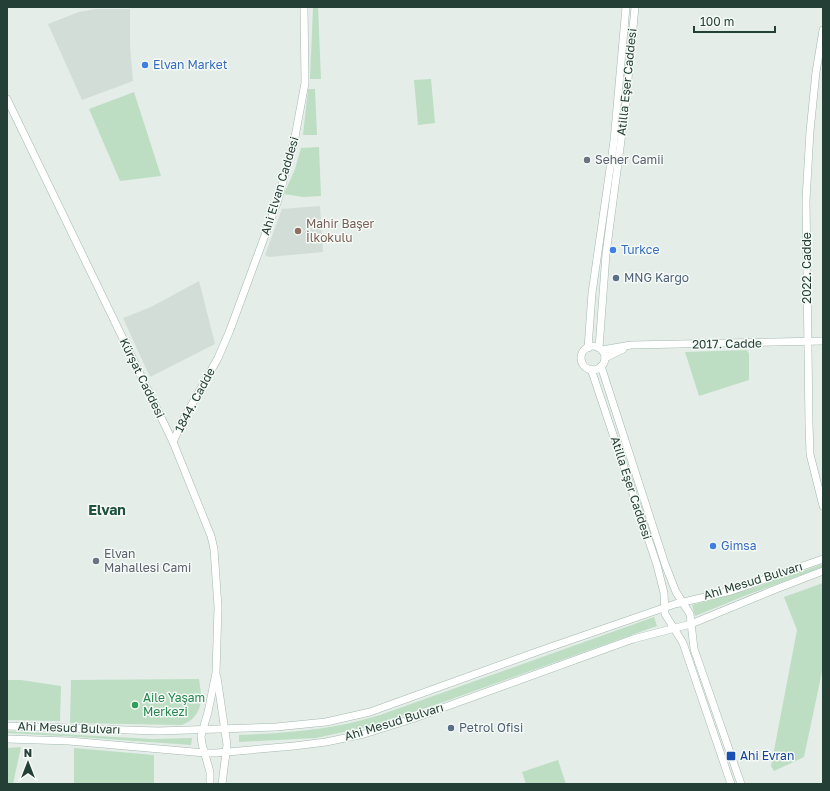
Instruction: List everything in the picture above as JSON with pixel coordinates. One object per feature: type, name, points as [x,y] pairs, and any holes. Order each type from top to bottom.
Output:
[{"type":"main road","name":"Ahi Elvan Caddesi","points":[[218,358],[230,330],[278,200],[295,137],[305,83],[304,7]]},
{"type":"main road","name":"Atilla Eşer Caddesi","points":[[588,348],[592,293],[614,141],[626,7]]},
{"type":"main road","name":"Atilla Eşer Caddesi","points":[[602,352],[606,254],[625,110],[635,7]]},
{"type":"main road","name":"2022. Cadde","points":[[823,30],[816,72],[810,131],[806,200],[807,342],[810,454],[823,506]]},
{"type":"main road","name":"Kürşat Caddesi","points":[[7,99],[174,442],[211,536],[214,548],[218,607],[216,673],[208,712],[202,730],[202,740],[210,772],[210,784]]},
{"type":"main road","name":"2017. Cadde","points":[[602,352],[631,345],[823,341]]},
{"type":"main road","points":[[592,346],[602,352],[601,366],[596,369],[591,369],[585,366],[582,360],[583,353],[588,348],[592,346]]},
{"type":"main road","name":"1844. Cadde","points":[[174,442],[182,422],[218,358]]},
{"type":"main road","name":"Atilla Eşer Caddesi","points":[[601,366],[665,564],[676,592],[682,601]]},
{"type":"main road","name":"Atilla Eşer Caddesi","points":[[591,369],[657,565],[664,593],[664,608]]},
{"type":"main road","name":"Ahi Mesud Bulvarı","points":[[7,726],[158,731],[202,730],[316,724],[357,716],[682,601],[731,591],[823,559]]},
{"type":"main road","name":"Ahi Mesud Bulvarı","points":[[7,739],[69,741],[205,753],[301,746],[338,740],[364,734],[412,719],[633,639],[691,624],[823,571]]},
{"type":"main road","points":[[682,601],[688,610],[694,649],[741,784]]},
{"type":"main road","points":[[664,608],[667,618],[683,643],[731,784]]},
{"type":"main road","name":"Kürşat Caddesi","points":[[216,673],[227,751],[222,784]]},
{"type":"shaded area","points":[[96,9],[130,9],[130,46],[133,81],[82,100],[48,24],[79,12]]},
{"type":"shaded area","name":"Mahir Başer İlkokulu","points":[[320,206],[323,252],[269,257],[265,255],[282,209]]},
{"type":"shaded area","points":[[199,281],[215,344],[150,377],[123,318],[151,307]]},
{"type":"green space","points":[[313,7],[318,7],[321,79],[310,79]]},
{"type":"green space","points":[[431,79],[435,123],[418,125],[414,80]]},
{"type":"green space","points":[[308,89],[315,89],[317,135],[303,135]]},
{"type":"green space","points":[[134,92],[161,176],[120,181],[89,109]]},
{"type":"green space","points":[[319,147],[321,196],[303,197],[284,194],[295,169],[301,148]]},
{"type":"green space","points":[[747,350],[749,354],[749,380],[699,396],[685,352]]},
{"type":"green space","points":[[823,564],[823,567],[695,616],[692,605],[744,591]]},
{"type":"green space","points":[[823,583],[823,667],[804,757],[774,771],[771,766],[797,630],[784,597]]},
{"type":"green space","points":[[654,617],[657,626],[435,705],[371,726],[316,738],[239,742],[239,735],[310,730],[345,724],[380,715]]},
{"type":"green space","name":"Aile Yaşam Merkezi","points":[[199,679],[201,700],[199,710],[192,719],[182,725],[70,723],[71,680]]},
{"type":"green space","points":[[7,680],[21,680],[61,686],[60,721],[7,720]]},
{"type":"green space","points":[[7,731],[152,739],[192,738],[191,745],[7,733]]},
{"type":"green space","points":[[21,747],[13,784],[7,784],[7,748]]},
{"type":"green space","points":[[74,748],[154,755],[154,784],[74,784]]},
{"type":"green space","points":[[558,760],[566,784],[526,784],[522,772]]},
{"type":"place","name":"Elvan Market","points":[[145,65]]},
{"type":"place","name":"Seher Camii","points":[[587,160]]},
{"type":"place","name":"Mahir Başer İlkokulu","points":[[298,231]]},
{"type":"place","name":"Turkce","points":[[613,250]]},
{"type":"place","name":"MNG Kargo","points":[[616,278]]},
{"type":"place","name":"Gimsa","points":[[713,546]]},
{"type":"place","name":"Elvan Mahallesi Cami","points":[[96,561]]},
{"type":"place","name":"Aile Yaşam Merkezi","points":[[135,705]]},
{"type":"place","name":"Petrol Ofisi","points":[[451,728]]},
{"type":"place","name":"Ahi Evran","points":[[731,756]]},
{"type":"district","name":"Elvan","points":[[107,510]]}]
